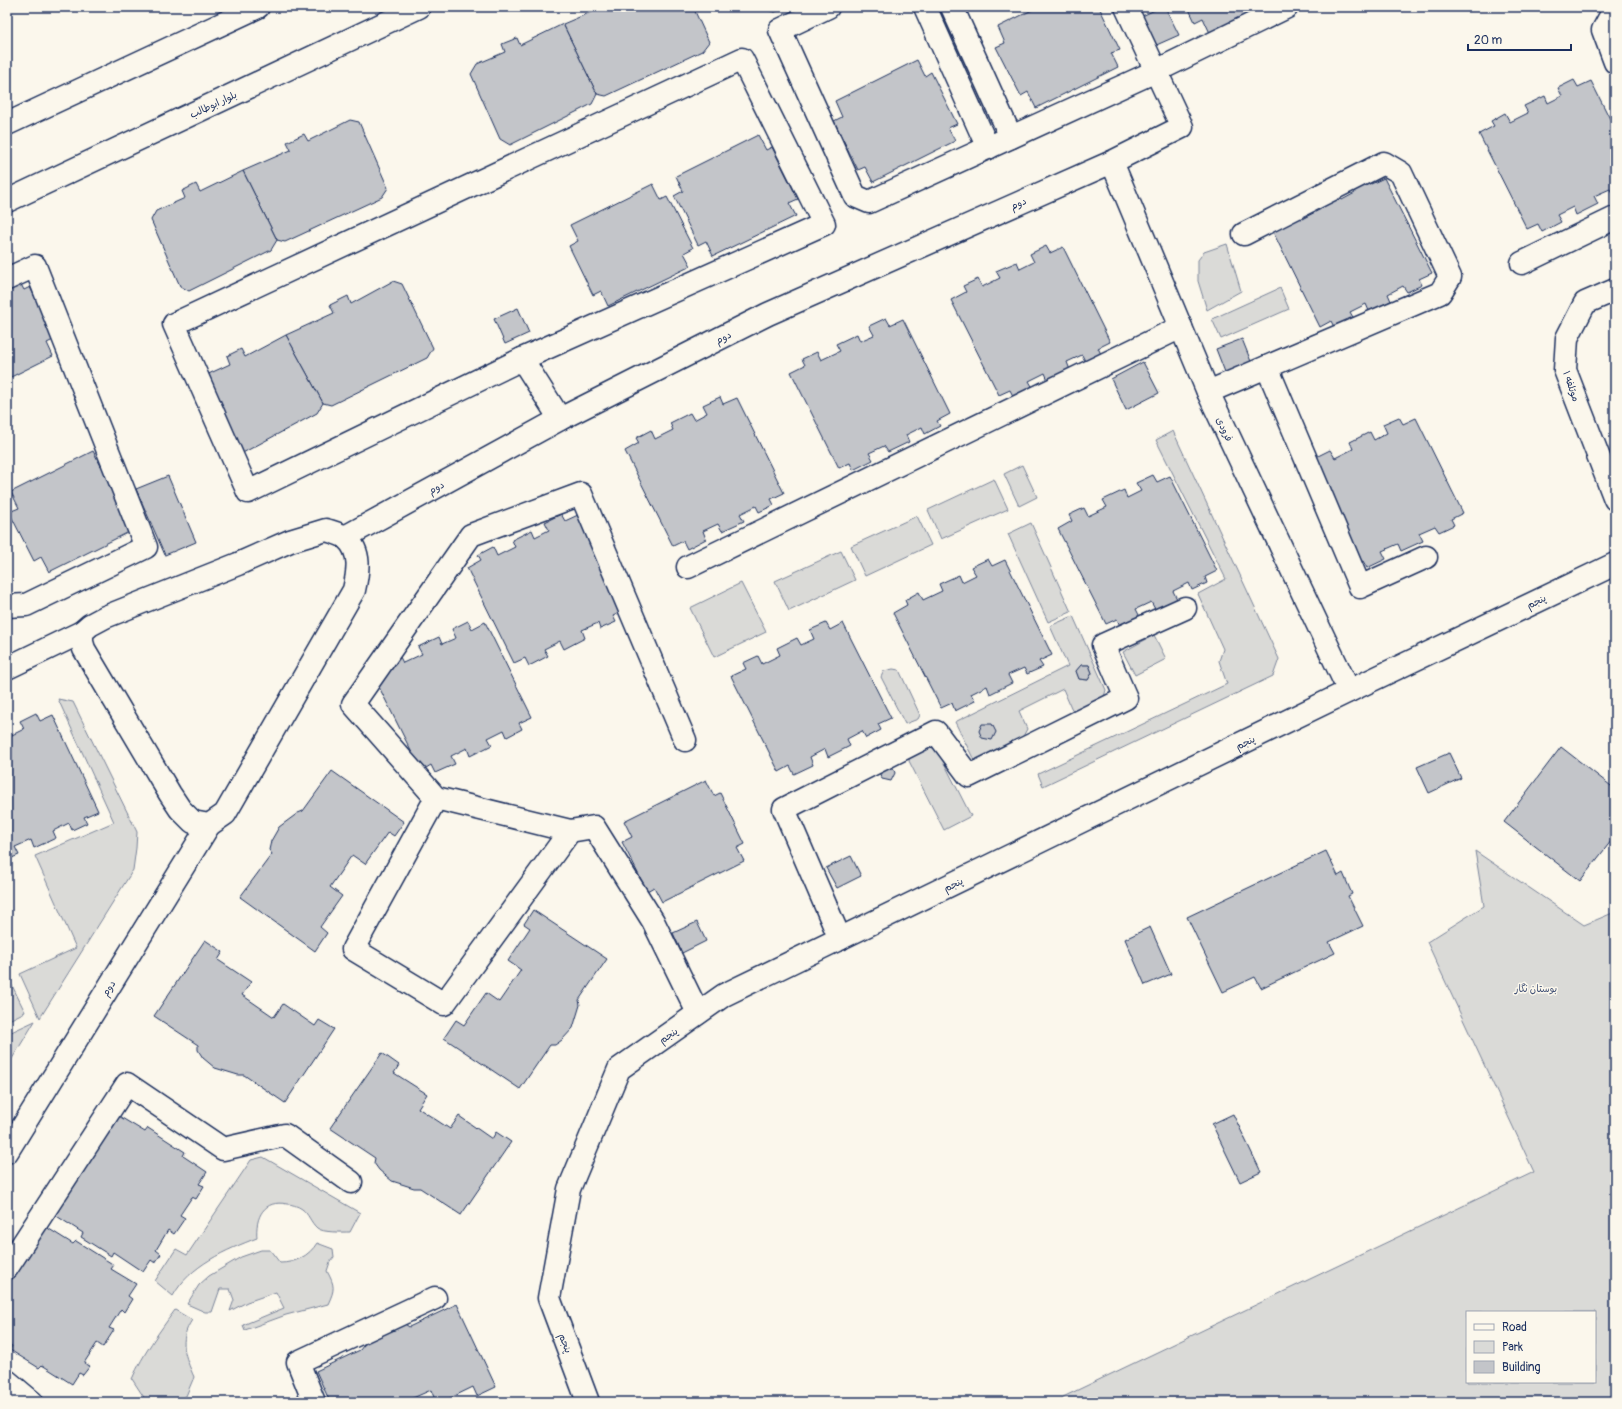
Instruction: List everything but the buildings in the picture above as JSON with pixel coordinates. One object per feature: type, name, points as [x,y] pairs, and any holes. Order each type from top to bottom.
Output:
[{"type":"street","points":[[7,124],[258,7]]},
{"type":"street","name":"بلوار ابوطالب","points":[[7,201],[419,7]]},
{"type":"street","points":[[828,7],[780,30],[855,196],[869,202],[1156,71],[1287,7]]},
{"type":"street","points":[[924,7],[988,148]]},
{"type":"street","points":[[952,7],[1011,137]]},
{"type":"street","points":[[1126,7],[1156,71]]},
{"type":"street","points":[[1615,8],[1603,30],[1615,62]]},
{"type":"street","points":[[742,59],[824,224],[522,359],[248,492],[174,324],[742,59]]},
{"type":"street","name":"دوم","points":[[345,537],[560,419],[768,314],[1112,162],[1182,128],[1156,71]]},
{"type":"street","name":"فرودی","points":[[1112,162],[1208,392],[1349,691]]},
{"type":"street","points":[[1208,392],[1440,293],[1450,277],[1401,173],[1384,163],[1244,234]]},
{"type":"street","points":[[1522,263],[1615,218]]},
{"type":"street","points":[[7,279],[34,266],[146,547],[26,605],[7,606]]},
{"type":"street","name":"موتلفه ۱","points":[[1615,290],[1586,303],[1567,338],[1565,370],[1615,499]]},
{"type":"street","points":[[688,567],[1181,327]]},
{"type":"street","points":[[522,359],[560,419]]},
{"type":"street","points":[[1267,367],[1360,587],[1426,556]]},
{"type":"street","points":[[685,740],[581,494],[472,535],[353,704],[436,798],[570,831],[594,827],[653,921],[698,1013]]},
{"type":"street","points":[[7,668],[82,632],[90,625],[105,617],[238,564],[290,541],[326,530],[345,537],[355,549],[359,570],[354,590],[225,814],[209,824],[193,822],[180,809],[170,794],[84,649],[82,632]]},
{"type":"street","name":"پنجم","points":[[588,1402],[549,1298],[569,1189],[619,1069],[724,995],[1349,691],[1615,564]]},
{"type":"street","points":[[840,939],[784,809],[936,732],[969,776],[1126,698],[1103,645],[1185,608]]},
{"type":"street","points":[[436,798],[353,948],[444,1004],[570,831]]},
{"type":"street","name":"دوم","points":[[7,1152],[209,824]]},
{"type":"street","points":[[7,1268],[127,1084],[223,1149],[286,1135],[351,1182]]},
{"type":"street","points":[[314,1402],[298,1362],[435,1298]]},
{"type":"street","points":[[7,1380],[32,1402]]},
{"type":"green space","points":[[1227,244],[1241,291],[1207,310],[1198,281],[1198,260],[1204,252]]},
{"type":"green space","points":[[1280,288],[1289,309],[1221,339],[1212,319]]},
{"type":"green space","points":[[1173,431],[1279,659],[1273,676],[1043,786],[1038,774],[1227,684],[1219,661],[1223,649],[1198,594],[1226,579],[1156,440]]},
{"type":"green space","points":[[1022,465],[1037,497],[1019,506],[1004,474]]},
{"type":"green space","points":[[994,479],[1008,509],[941,539],[928,510]]},
{"type":"green space","points":[[917,516],[931,545],[865,576],[851,546]]},
{"type":"green space","points":[[1031,523],[1071,612],[1048,622],[1008,534]]},
{"type":"green space","points":[[841,551],[855,580],[789,611],[775,581]]},
{"type":"green space","points":[[741,583],[766,632],[714,657],[690,608]]},
{"type":"green space","points":[[1073,616],[1106,690],[1103,700],[1073,712],[1063,689],[1019,711],[1027,729],[1021,740],[975,762],[955,722],[1068,666],[1050,626]],"holes":[[[1081,665],[1089,665],[1092,673],[1088,680],[1079,679],[1076,671]]]},
{"type":"green space","points":[[1154,635],[1166,659],[1135,675],[1123,652]]},
{"type":"green space","points":[[893,669],[899,670],[920,715],[918,719],[905,724],[881,677],[884,671]]},
{"type":"green space","points":[[58,699],[73,702],[137,832],[133,870],[40,1018],[20,974],[76,948],[35,856],[114,822]]},
{"type":"green space","points":[[931,747],[938,751],[971,816],[944,830],[909,761],[910,755]]},
{"type":"green space","name":"بوستان نگار","points":[[1475,851],[1584,925],[1615,912],[1615,1402],[1065,1402],[1063,1397],[1534,1172],[1427,942],[1484,906]]},
{"type":"green space","points":[[7,975],[25,1012],[7,1021]]},
{"type":"green space","points":[[35,1021],[7,1067],[7,1034]]},
{"type":"green space","points":[[263,1157],[360,1213],[350,1232],[320,1230],[300,1208],[289,1204],[272,1204],[263,1211],[260,1217],[257,1238],[221,1253],[199,1267],[180,1285],[173,1296],[155,1281],[176,1249],[187,1255],[251,1160]]},
{"type":"green space","points":[[317,1243],[333,1249],[334,1257],[330,1262],[327,1271],[333,1284],[332,1295],[328,1304],[286,1315],[245,1330],[243,1325],[284,1308],[276,1292],[247,1302],[230,1311],[234,1300],[230,1289],[220,1289],[212,1312],[205,1312],[187,1304],[199,1285],[209,1276],[241,1257],[261,1250],[270,1250],[280,1263],[286,1263],[306,1255]]},
{"type":"green space","points":[[175,1310],[192,1320],[185,1335],[184,1348],[194,1377],[186,1396],[177,1402],[147,1402],[132,1379],[146,1352]]}]
